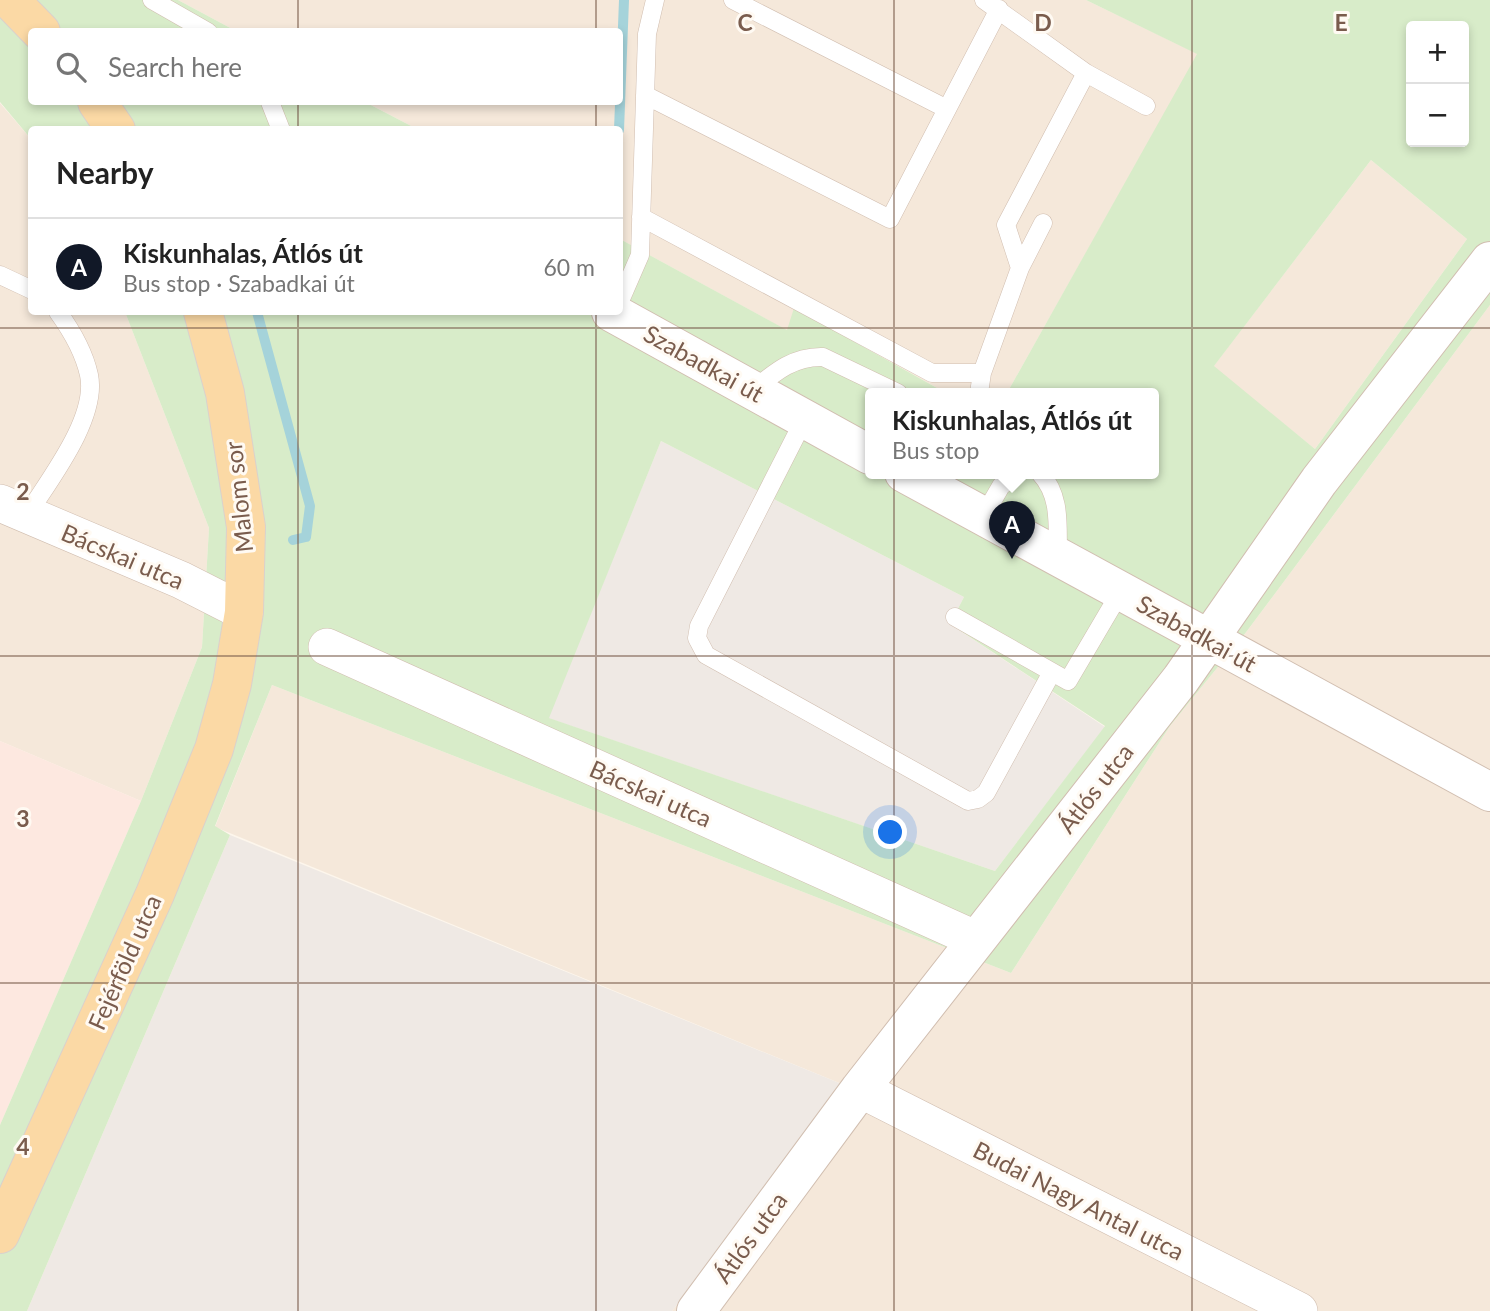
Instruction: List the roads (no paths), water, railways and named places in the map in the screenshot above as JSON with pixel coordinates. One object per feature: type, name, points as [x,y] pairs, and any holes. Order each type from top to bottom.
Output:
[{"type":"main road","points":[[10,0],[37,28]]},
{"type":"main road","points":[[99,105],[113,126]]},
{"type":"main road","name":"Malom sor","points":[[204,315],[225,393],[246,527],[244,612],[232,684]]},
{"type":"main road","name":"Fejérföld utca","points":[[0,1234],[155,894],[214,749],[232,684]]},
{"type":"street","name":"Átlós utca","points":[[696,1311],[860,1088],[1209,640],[1319,481],[1490,261]]},
{"type":"street","name":"Szabadkai út","points":[[623,314],[752,391],[865,451]]},
{"type":"street","name":"Szabadkai út","points":[[945,483],[983,517],[1490,792]]},
{"type":"street","name":"Bácskai utca","points":[[13,509],[181,580],[244,612]]},
{"type":"street","name":"Bácskai utca","points":[[327,647],[975,939]]},
{"type":"street","name":"Budai Nagy Antal utca","points":[[860,1088],[1299,1311]]},
{"type":"lane","points":[[152,0],[201,28]]},
{"type":"lane","points":[[623,292],[640,255],[647,34],[655,0]]},
{"type":"lane","points":[[733,0],[947,109]]},
{"type":"lane","points":[[645,95],[890,219],[947,109],[991,4],[1086,73],[1146,106]]},
{"type":"lane","points":[[1020,268],[1006,225],[1086,73]]},
{"type":"lane","points":[[271,105],[279,126]]},
{"type":"lane","points":[[641,217],[932,373],[982,373]]},
{"type":"lane","points":[[980,388],[982,373],[1020,268],[1043,223]]},
{"type":"lane","points":[[0,275],[28,288]]},
{"type":"lane","points":[[13,509],[82,422],[89,395],[85,364],[71,330],[60,315]]},
{"type":"lane","points":[[752,391],[782,367],[809,356],[823,357],[888,388]]},
{"type":"lane","points":[[805,418],[699,626],[697,638],[701,651],[713,661],[968,800],[978,799],[986,793],[1052,672]]},
{"type":"lane","points":[[983,517],[1001,486],[1010,479]]},
{"type":"lane","points":[[1044,479],[1057,500],[1058,557]]},
{"type":"lane","points":[[955,617],[1068,681],[1121,591]]},
{"type":"waterway","points":[[623,28],[624,0]]},
{"type":"waterway","points":[[619,126],[620,105]]},
{"type":"waterway","points":[[258,315],[310,506],[306,537],[293,540]]},
{"type":"place","name":"Kiskunhalas, Átlós út","points":[[1012,559]]}]
